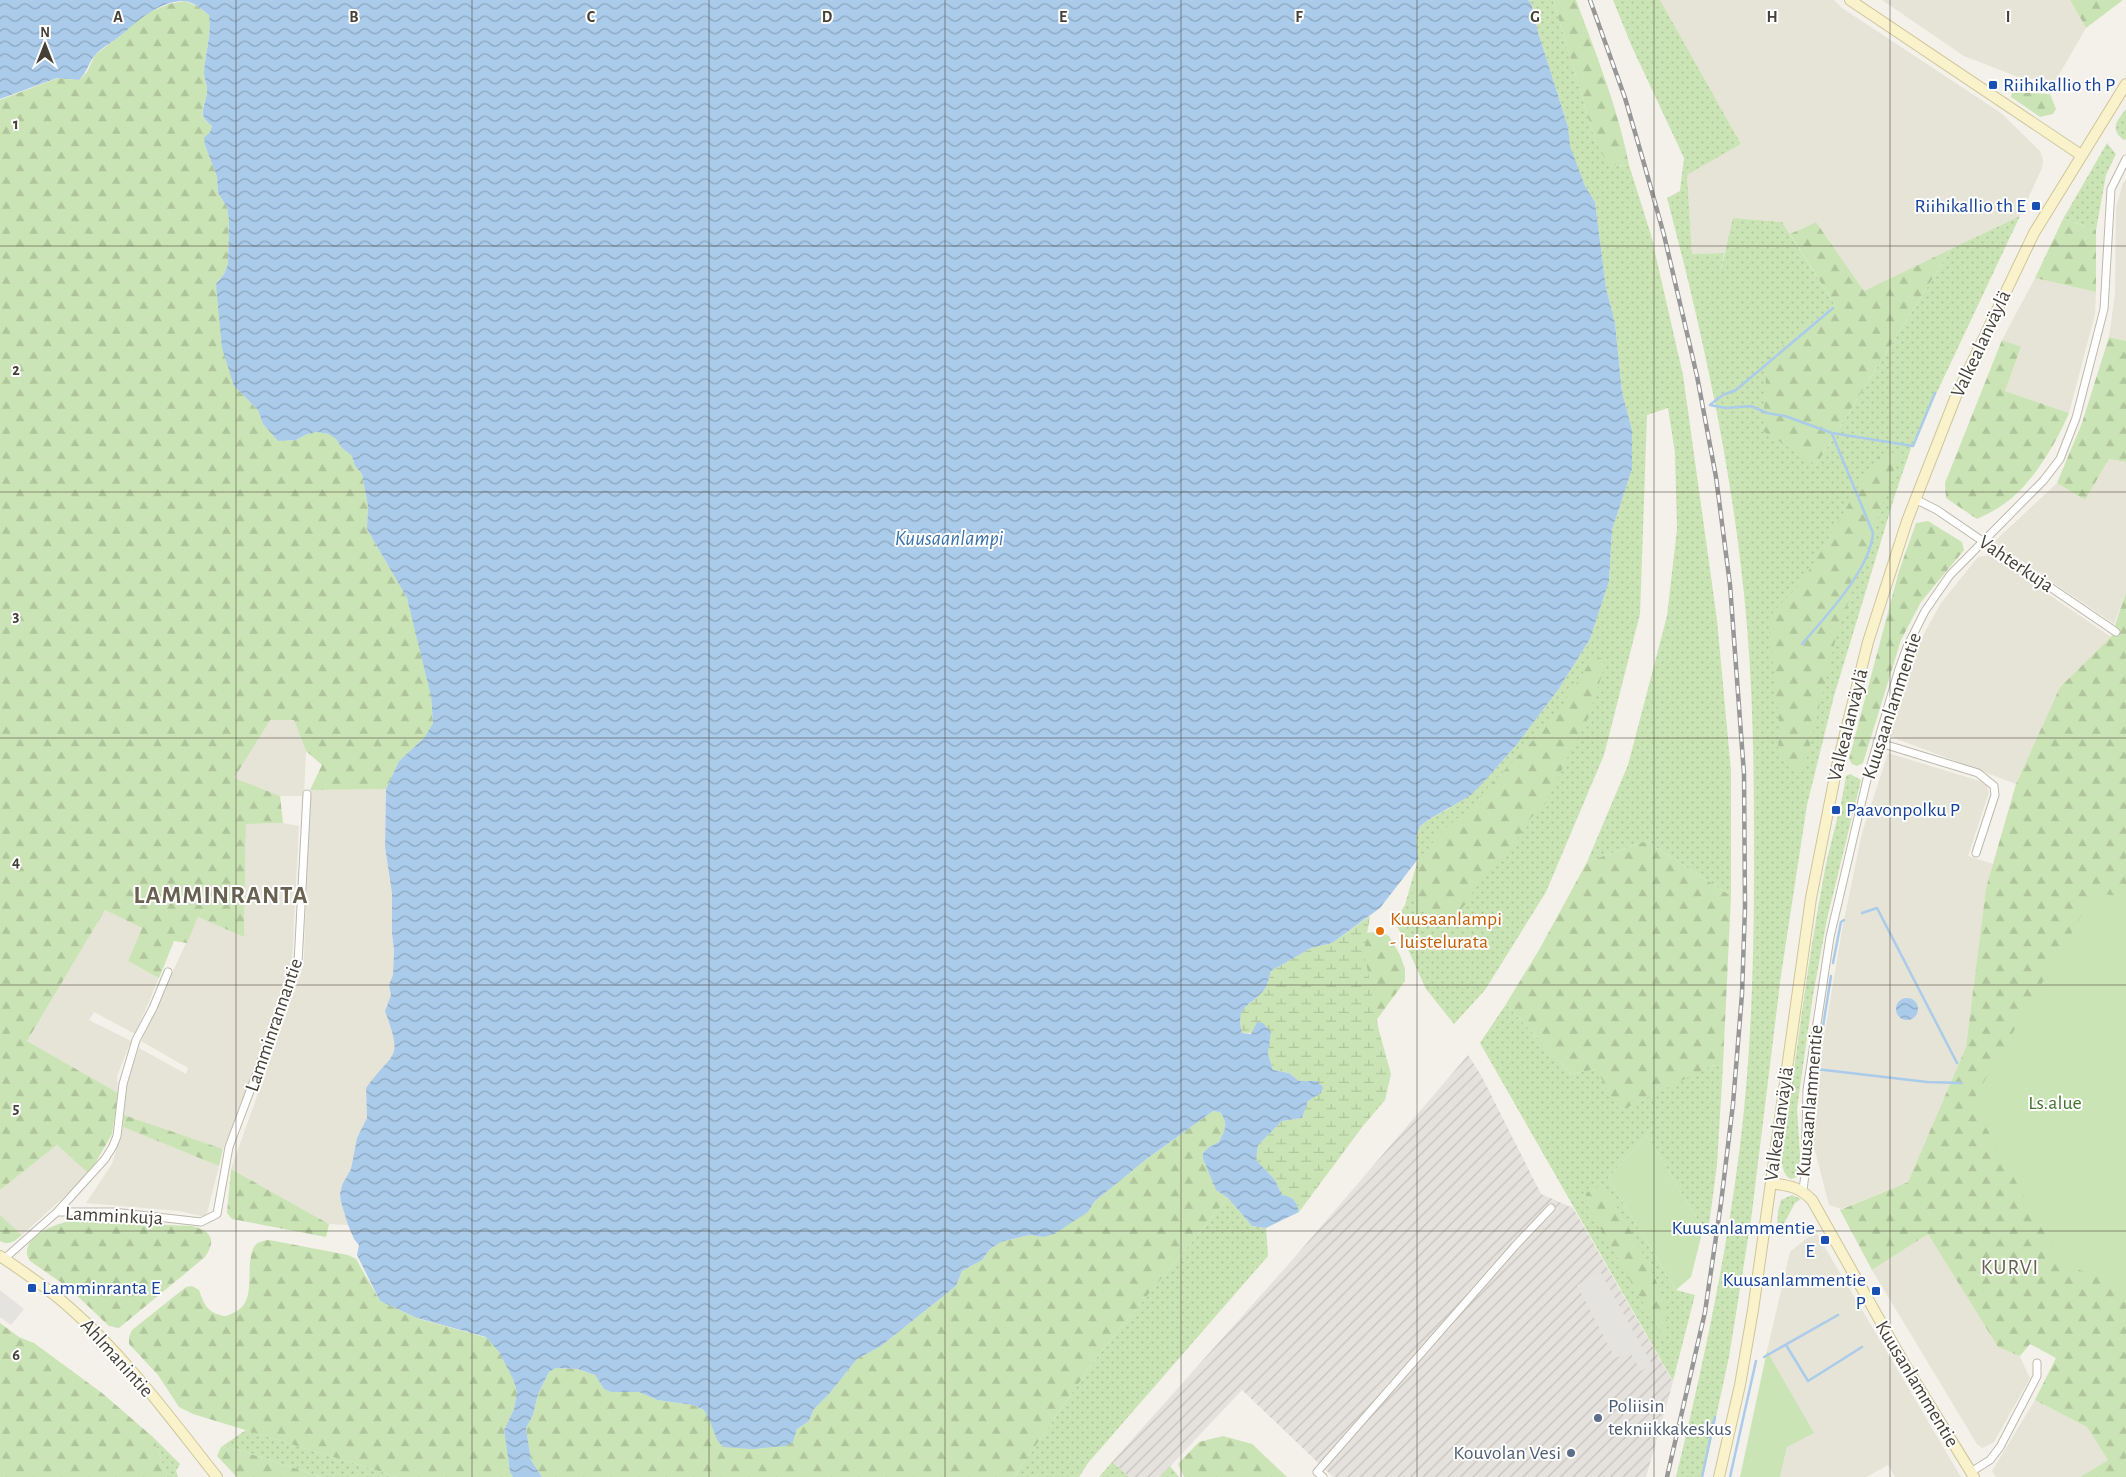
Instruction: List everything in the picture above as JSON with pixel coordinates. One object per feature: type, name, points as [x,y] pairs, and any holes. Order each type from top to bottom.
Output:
[{"type":"main road","points":[[1850,0],[2081,155]]},
{"type":"main road","name":"Valkealanväylä","points":[[1719,1477],[1747,1347],[1811,898],[1832,791],[1868,642],[1915,500],[1956,396],[2034,233],[2126,84]]},
{"type":"main road","points":[[1771,1183],[1803,1190]]},
{"type":"main road","name":"Kuusanlammentie","points":[[1803,1190],[1812,1200],[1905,1365],[1972,1475]]},
{"type":"main road","name":"Ahlmanintie","points":[[2,1258],[57,1297],[95,1332],[150,1394],[217,1477]]},
{"type":"street","name":"Kuusaanlammentie","points":[[1803,1190],[1807,1090],[1830,937],[1878,742],[1899,669],[1915,628],[1950,575],[2044,481],[2060,459],[2076,418],[2104,309],[2111,189],[2126,159]]},
{"type":"street","name":"Vahterkuja","points":[[1915,500],[1937,510],[2116,632]]},
{"type":"street","points":[[1878,742],[1978,773],[1994,786],[1995,795],[1976,853]]},
{"type":"street","name":"Lamminrannantie","points":[[211,1218],[219,1210],[229,1147],[298,963],[307,794]]},
{"type":"street","points":[[57,1212],[100,1165],[117,1136],[123,1084],[136,1040],[154,1008],[168,972]]},
{"type":"street","points":[[1323,1477],[1317,1472],[1551,1208]]},
{"type":"street","name":"Lamminkuja","points":[[2,1258],[57,1212],[113,1212],[201,1222],[211,1218]]},
{"type":"street","points":[[1972,1475],[1990,1460],[2000,1448],[2037,1376],[2037,1363]]},
{"type":"shaded area","points":[[1660,0],[1834,0],[1842,8],[2001,113],[2040,151],[2043,160],[2042,168],[2020,216],[1864,291],[1816,222],[1790,234],[1782,222],[1734,218],[1724,253],[1692,254],[1687,175],[1741,144]]},
{"type":"shaded area","points":[[1882,0],[2070,0],[2086,28],[2056,80],[2021,78],[1964,56]]},
{"type":"shaded area","points":[[2126,180],[2126,341],[2109,337],[2115,294],[2116,208],[2123,183]]},
{"type":"shaded area","points":[[2035,278],[2096,292],[2095,314],[2069,413],[2005,391],[2021,348],[2002,340]]},
{"type":"shaded area","points":[[2109,459],[2126,462],[2126,592],[2114,624],[1994,542],[2057,483],[2085,500]]},
{"type":"shaded area","points":[[1991,555],[2111,637],[2060,687],[2016,784],[1889,736],[1908,668],[1921,639],[1941,603],[1978,557]]},
{"type":"shaded area","points":[[270,719],[294,720],[306,751],[304,796],[280,796],[233,778]]},
{"type":"shaded area","points":[[1888,753],[1986,783],[1989,792],[1968,856],[1993,864],[1986,888],[1966,1047],[1908,1182],[1841,1209],[1829,1205],[1809,1127],[1842,930],[1862,833]]},
{"type":"shaded area","points":[[386,789],[385,847],[392,893],[394,950],[393,975],[390,985],[391,1001],[386,1005],[395,1037],[395,1054],[366,1088],[367,1118],[357,1138],[351,1169],[342,1185],[340,1194],[348,1225],[329,1224],[231,1169],[302,970],[310,790]]},
{"type":"shaded area","points":[[283,823],[299,826],[292,961],[246,1095],[223,1149],[124,1115],[127,1084],[139,1048],[186,1074],[188,1068],[141,1041],[198,917],[244,937],[246,824]]},
{"type":"shaded area","points":[[105,910],[142,928],[128,961],[159,978],[135,1034],[94,1012],[89,1020],[131,1041],[117,1076],[118,1093],[27,1041]]},
{"type":"shaded area","points":[[1468,1055],[1481,1075],[1541,1194],[1573,1208],[1673,1382],[1646,1477],[1333,1477],[1242,1390],[1160,1477],[1129,1477],[1112,1462],[1294,1258]]},
{"type":"shaded area","points":[[123,1127],[219,1166],[206,1217],[179,1211],[86,1203],[112,1164]]},
{"type":"shaded area","points":[[57,1145],[89,1174],[22,1235],[0,1215],[0,1190]]},
{"type":"shaded area","points":[[1817,1234],[1961,1477],[1895,1477],[1888,1465],[1866,1477],[1780,1477],[1787,1447],[1813,1433],[1767,1351],[1790,1252],[1807,1238]]},
{"type":"shaded area","points":[[1928,1234],[1998,1347],[2019,1355],[2030,1378],[1994,1442],[1982,1448],[1977,1444],[1872,1270]]},
{"type":"shaded area","points":[[1601,1273],[1652,1365],[1641,1371],[1630,1352],[1615,1358],[1577,1285]]},
{"type":"shaded area","points":[[0,1290],[24,1309],[11,1325],[0,1317]]},
{"type":"shaded area","points":[[2035,1400],[2087,1427],[2108,1460],[2080,1477],[1996,1477],[1992,1471]]},
{"type":"green space","points":[[1528,0],[1553,0],[1596,143],[1620,166],[1629,165],[1651,235],[1683,375],[1717,620],[1731,771],[1731,896],[1646,841],[1587,862],[1628,765],[1667,616],[1677,529],[1675,453],[1668,408],[1647,415],[1640,614],[1604,755],[1546,892],[1485,990],[1454,1024],[1426,989],[1395,921],[1405,905],[1418,859],[1416,837],[1420,826],[1448,809],[1490,775],[1518,743],[1558,690],[1590,639],[1609,581],[1612,530],[1632,469],[1632,430],[1622,392],[1615,323],[1606,288],[1595,202],[1585,186],[1569,146],[1568,127],[1538,32],[1531,3]]},
{"type":"green space","points":[[1553,0],[1576,0],[1613,102],[1629,165],[1612,164],[1602,154],[1596,143]]},
{"type":"green space","points":[[1613,0],[1660,0],[1741,144],[1687,175],[1692,254],[1724,253],[1720,273],[1733,218],[1782,222],[1835,305],[1767,359],[1816,465],[1951,249],[2020,216],[1912,445],[1834,696],[1807,805],[1781,975],[1751,1220],[1729,1357],[1703,1477],[1676,1477],[1716,1298],[1734,1190],[1744,1111],[1750,1032],[1754,912],[1751,688],[1742,572],[1726,464],[1705,357],[1681,250],[1667,198],[1680,191],[1684,158],[1632,47]]},
{"type":"green space","points":[[2070,0],[2123,0],[2086,28]]},
{"type":"green space","points":[[185,1],[197,6],[209,15],[210,30],[204,73],[207,90],[202,114],[212,126],[205,145],[217,177],[218,193],[227,207],[229,220],[228,264],[224,274],[216,284],[234,386],[258,410],[263,424],[278,441],[296,440],[307,434],[317,432],[330,434],[352,456],[355,466],[362,474],[368,506],[367,529],[407,598],[431,696],[433,723],[424,738],[399,761],[386,789],[310,790],[322,765],[306,751],[294,720],[270,720],[234,778],[280,796],[283,823],[246,824],[244,937],[198,917],[187,943],[174,941],[159,978],[128,961],[142,928],[105,910],[27,1041],[118,1093],[112,1134],[89,1174],[57,1145],[0,1190],[0,100],[58,78],[79,80],[87,72],[95,55],[143,15],[169,4]]},
{"type":"green space","points":[[2012,92],[2050,94],[2056,109],[2053,114],[2040,117],[2011,97]]},
{"type":"green space","points":[[2126,109],[2126,139],[2124,140],[2119,136],[2116,125]]},
{"type":"green space","points":[[2107,143],[2116,154],[2106,175],[2096,230],[2063,219]]},
{"type":"green space","points":[[2063,219],[2096,230],[2096,292],[2035,278]]},
{"type":"green space","points":[[1816,222],[1864,291],[1951,249],[1816,465],[1763,431],[1767,358],[1835,305],[1790,234]]},
{"type":"green space","points":[[2109,337],[2126,341],[2126,462],[2109,459],[2085,500],[2057,483],[2082,423]]},
{"type":"green space","points":[[2002,340],[2021,347],[2005,391],[2069,413],[2057,438],[2032,477],[2012,498],[1977,519],[1946,498],[1945,483]]},
{"type":"green space","points":[[1891,452],[1899,457],[1836,638],[1804,770],[1794,771],[1786,765],[1778,749],[1779,722],[1769,625],[1773,612],[1802,582],[1870,468],[1879,456]]},
{"type":"green space","points":[[1928,521],[1962,542],[1964,550],[1921,602],[1901,640],[1863,763],[1857,766],[1852,764],[1849,759],[1899,571],[1916,523]]},
{"type":"green space","points":[[2126,592],[2126,1477],[2080,1477],[2108,1460],[2087,1427],[2035,1400],[2056,1358],[2030,1344],[2020,1356],[1998,1347],[1928,1234],[1872,1270],[1840,1210],[1908,1182],[1966,1047],[1986,888],[2016,784],[2060,687],[2111,637]]},
{"type":"green space","points":[[1594,656],[1603,659],[1604,669],[1585,726],[1572,748],[1546,803],[1529,820],[1511,849],[1481,878],[1468,901],[1448,925],[1416,908],[1412,891],[1421,862],[1436,837],[1468,809],[1554,718]]},
{"type":"green space","points":[[1850,774],[1861,780],[1827,919],[1813,995],[1797,1109],[1801,1170],[1797,1177],[1791,1179],[1785,1173],[1782,1158],[1806,984],[1826,867],[1846,776]]},
{"type":"green space","points":[[1646,841],[1731,896],[1723,1065],[1713,1065],[1620,1111],[1596,1069],[1571,1074],[1506,1004],[1539,950],[1587,862]]},
{"type":"green space","name":"Ls.alue","points":[[2095,893],[2126,897],[2126,1287],[2061,1263],[1972,1102]]},
{"type":"green space","points":[[1370,916],[1364,951],[1379,1031],[1391,1074],[1385,1100],[1363,1126],[1299,1212],[1294,1200],[1282,1195],[1275,1180],[1256,1160],[1258,1145],[1282,1121],[1302,1118],[1308,1101],[1321,1093],[1317,1081],[1299,1081],[1289,1073],[1273,1070],[1268,1054],[1271,1032],[1242,1033],[1240,1017],[1245,1008],[1265,988],[1271,971],[1311,948],[1332,943]]},
{"type":"green space","points":[[1381,932],[1389,936],[1400,955],[1405,969],[1405,981],[1367,1033],[1361,933]]},
{"type":"green space","points":[[1506,1004],[1571,1074],[1596,1069],[1723,1065],[1717,1165],[1709,1225],[1703,1229],[1647,1135],[1608,1178],[1676,1290],[1695,1295],[1673,1381],[1480,1043]]},
{"type":"green space","points":[[1213,1111],[1220,1112],[1225,1127],[1219,1142],[1209,1147],[1203,1153],[1203,1159],[1216,1190],[1228,1198],[1099,1354],[1014,1477],[542,1477],[531,1460],[526,1428],[533,1415],[538,1394],[549,1372],[556,1368],[578,1369],[595,1375],[604,1389],[611,1392],[639,1392],[657,1400],[693,1405],[704,1410],[711,1421],[717,1440],[793,1442],[797,1429],[809,1421],[814,1409],[829,1394],[857,1359],[881,1346],[956,1286],[962,1271],[982,1260],[990,1249],[1001,1242],[1029,1235],[1043,1237],[1088,1212],[1095,1201],[1148,1158]]},
{"type":"green space","points":[[124,1115],[223,1149],[219,1166],[123,1127]]},
{"type":"green space","points":[[1647,1135],[1703,1229],[1691,1277],[1676,1290],[1608,1178]]},
{"type":"green space","points":[[231,1169],[329,1224],[326,1237],[232,1219],[227,1213]]},
{"type":"green space","points":[[1600,1186],[1605,1187],[1624,1219],[1648,1262],[1658,1285],[1665,1306],[1667,1324],[1663,1338],[1586,1203],[1586,1193]]},
{"type":"green space","points":[[1792,1195],[1801,1199],[1795,1203],[1782,1227],[1777,1228],[1781,1200]]},
{"type":"green space","points":[[1228,1198],[1252,1226],[1266,1228],[1268,1256],[1088,1463],[1079,1477],[1014,1477],[1099,1354]]},
{"type":"green space","points":[[0,1215],[22,1235],[9,1243],[0,1241]]},
{"type":"green space","points":[[70,1221],[192,1226],[208,1233],[211,1245],[205,1257],[119,1328],[109,1326],[69,1288],[30,1261],[27,1253],[28,1246],[38,1234],[46,1229]]},
{"type":"green space","points":[[269,1240],[348,1255],[356,1259],[380,1301],[419,1319],[488,1338],[499,1352],[513,1378],[517,1393],[514,1409],[504,1430],[510,1472],[513,1477],[398,1477],[193,1414],[179,1407],[158,1375],[129,1344],[132,1330],[186,1287],[192,1286],[199,1290],[206,1306],[216,1314],[226,1316],[240,1309],[248,1295],[253,1249],[258,1243]]},
{"type":"green space","points":[[0,1323],[19,1337],[34,1343],[102,1393],[154,1438],[167,1477],[0,1477]]},
{"type":"green space","points":[[1767,1351],[1814,1433],[1787,1447],[1780,1477],[1740,1477]]},
{"type":"green space","points":[[246,1430],[398,1477],[322,1477],[232,1448],[221,1447]]},
{"type":"green space","points":[[1223,1436],[1252,1444],[1287,1477],[1184,1477],[1178,1464],[1199,1442]]},
{"type":"green space","points":[[154,1438],[180,1464],[176,1471],[178,1477],[167,1477]]},
{"type":"green space","points":[[221,1447],[232,1448],[322,1477],[237,1477],[217,1456]]},
{"type":"green space","points":[[1112,1462],[1129,1477],[1099,1477]]},
{"type":"green space","points":[[1170,1466],[1179,1477],[1160,1477]]},
{"type":"water","name":"Kuusaanlampi","points":[[0,0],[1528,0],[1531,3],[1538,32],[1568,127],[1570,146],[1585,186],[1595,202],[1606,288],[1615,323],[1622,392],[1632,430],[1632,469],[1612,530],[1609,581],[1590,639],[1558,690],[1518,743],[1471,795],[1420,826],[1416,837],[1418,859],[1380,908],[1332,943],[1311,948],[1271,971],[1264,990],[1242,1012],[1240,1024],[1242,1033],[1251,1034],[1257,1022],[1263,1023],[1271,1032],[1268,1054],[1273,1070],[1289,1073],[1299,1081],[1317,1081],[1323,1087],[1321,1093],[1308,1101],[1302,1118],[1282,1121],[1258,1145],[1256,1160],[1275,1180],[1282,1195],[1294,1200],[1299,1212],[1266,1228],[1252,1226],[1228,1198],[1216,1190],[1203,1159],[1203,1153],[1209,1147],[1219,1142],[1225,1127],[1220,1112],[1213,1111],[1148,1158],[1095,1201],[1088,1212],[1054,1234],[1043,1237],[1029,1235],[1001,1242],[990,1249],[982,1260],[962,1271],[956,1286],[881,1346],[857,1359],[829,1394],[814,1409],[809,1421],[797,1429],[793,1442],[786,1446],[752,1449],[723,1447],[717,1440],[704,1410],[693,1405],[657,1400],[639,1392],[611,1392],[604,1389],[595,1375],[578,1369],[556,1368],[549,1372],[538,1394],[533,1415],[526,1428],[531,1460],[542,1477],[513,1477],[510,1472],[504,1430],[514,1409],[517,1392],[513,1379],[499,1352],[486,1337],[417,1318],[380,1301],[357,1255],[359,1245],[348,1225],[341,1202],[342,1185],[351,1169],[357,1138],[367,1118],[366,1088],[389,1060],[394,1048],[394,1039],[385,1011],[391,995],[389,985],[393,975],[394,950],[392,893],[385,847],[386,789],[399,761],[424,738],[433,723],[431,696],[407,598],[367,529],[368,506],[362,474],[355,466],[352,456],[329,434],[317,432],[307,434],[296,440],[278,441],[263,424],[258,410],[234,386],[222,348],[216,284],[224,274],[228,264],[229,220],[227,207],[218,193],[217,177],[204,138],[210,132],[212,126],[204,118],[203,114],[207,90],[204,73],[210,30],[209,15],[198,6],[185,1],[167,4],[150,12],[99,51],[79,80],[57,78],[0,99]]},
{"type":"water","points":[[1907,998],[1915,1001],[1918,1009],[1915,1017],[1907,1020],[1899,1017],[1896,1009],[1899,1001]]},
{"type":"waterway","points":[[1711,404],[1723,395],[1736,390],[1833,308]]},
{"type":"waterway","points":[[1710,405],[1726,408],[1751,406],[1767,413],[1785,416],[1832,433],[1913,446],[1935,393]]},
{"type":"waterway","points":[[1802,644],[1856,577],[1870,547],[1873,533],[1832,434]]},
{"type":"waterway","points":[[1862,913],[1877,908],[1957,1063]]},
{"type":"waterway","points":[[1833,963],[1841,922],[1844,920]]},
{"type":"waterway","points":[[1821,1039],[1831,976]]},
{"type":"waterway","points":[[1816,1069],[1927,1082],[1961,1083]]},
{"type":"waterway","points":[[1764,1357],[1838,1315]]},
{"type":"waterway","points":[[1786,1345],[1808,1381],[1862,1347]]},
{"type":"waterway","points":[[1730,1477],[1756,1361]]},
{"type":"waterway","points":[[1702,1477],[1715,1417]]},
{"type":"railway","points":[[1590,0],[1625,98],[1645,167],[1664,235],[1697,376],[1716,477],[1730,585],[1744,774],[1745,907],[1742,994],[1733,1104],[1705,1312],[1667,1477]]},
{"type":"place","name":"Riihikallio th P","points":[[1993,85]]},
{"type":"place","name":"Riihikallio th E","points":[[2036,206]]},
{"type":"place","name":"Paavonpolku P","points":[[1836,810]]},
{"type":"place","name":"Kuusaanlampi - luistelurata","points":[[1380,931]]},
{"type":"place","name":"Kuusanlammentie E","points":[[1825,1240]]},
{"type":"place","name":"Lamminranta E","points":[[32,1288]]},
{"type":"place","name":"Kuusanlammentie P","points":[[1876,1291]]},
{"type":"place","name":"Poliisin tekniikkakeskus","points":[[1598,1418]]},
{"type":"place","name":"Kouvolan Vesi","points":[[1571,1453]]},
{"type":"district","name":"LAMMINRANTA","points":[[221,895]]},
{"type":"district","name":"KURVI","points":[[2010,1267]]}]
